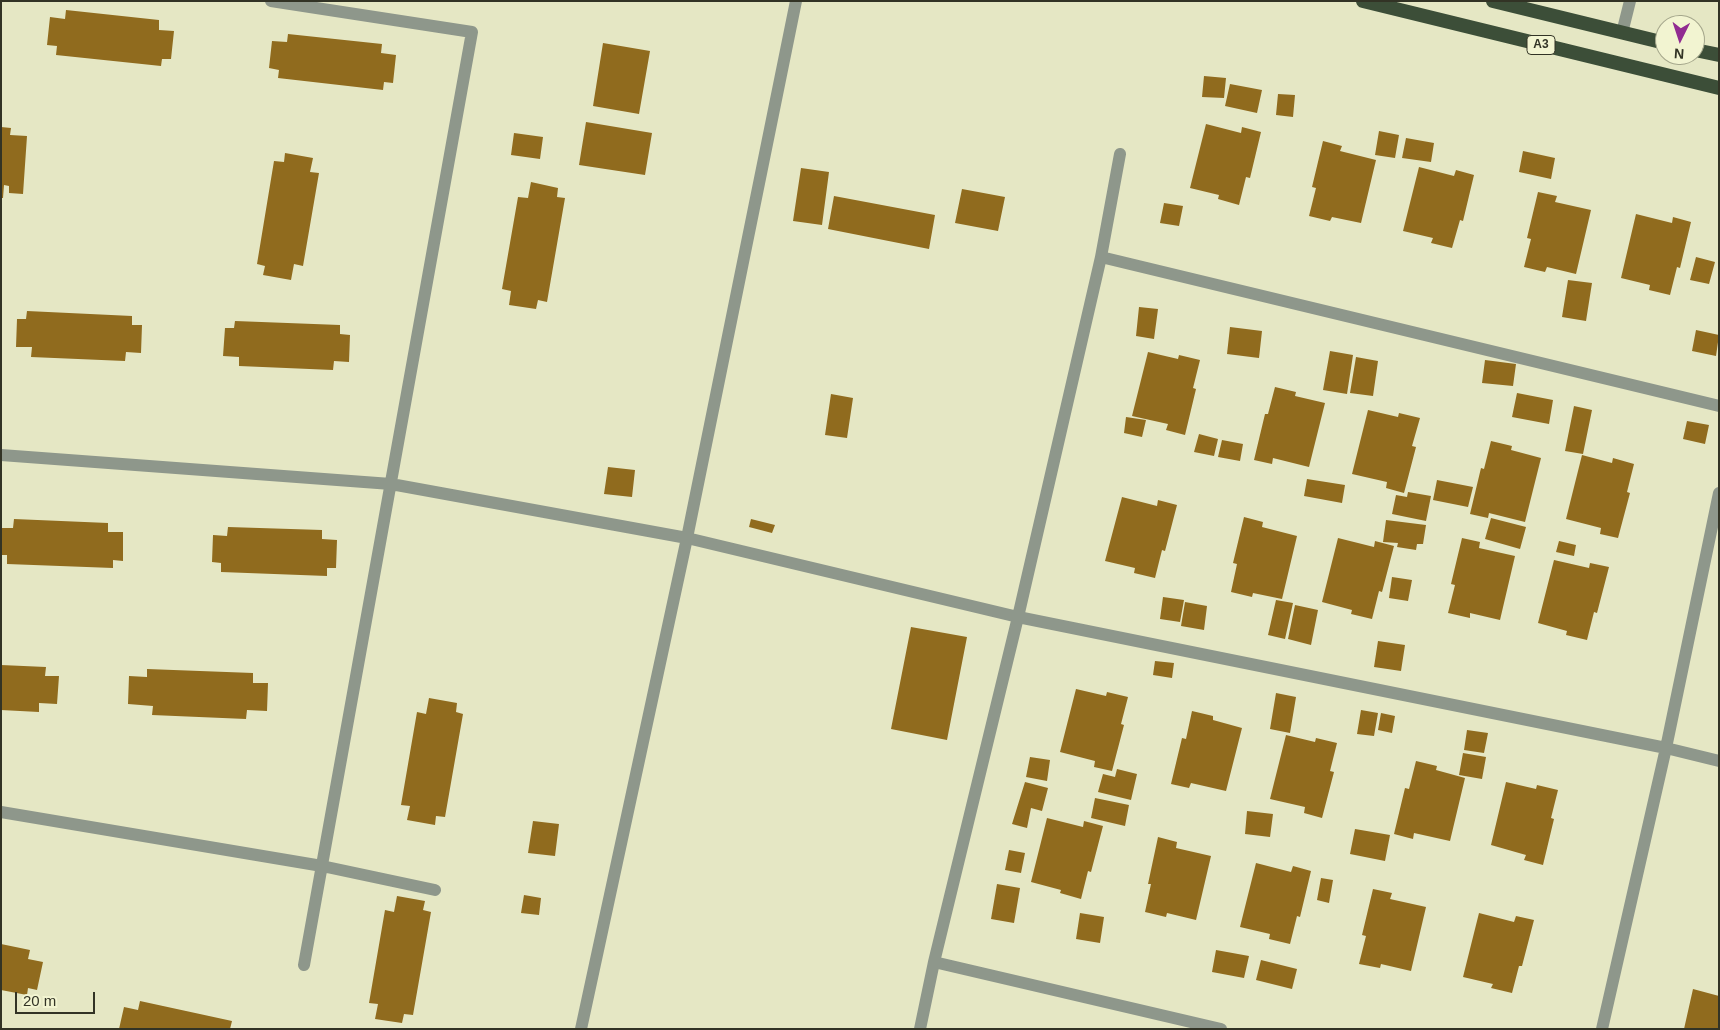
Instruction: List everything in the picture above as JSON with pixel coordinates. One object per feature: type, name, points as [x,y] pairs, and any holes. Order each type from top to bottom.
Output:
[{"type":"highway","name":"A3","points":[[1363,1],[1719,88]]},
{"type":"highway","name":"A3","points":[[1493,1],[1655,40]]},
{"type":"highway","points":[[1705,52],[1719,55]]},
{"type":"street","points":[[271,1],[472,32],[304,966]]},
{"type":"street","points":[[581,1029],[687,538],[796,1]]},
{"type":"street","points":[[1622,32],[1630,1]]},
{"type":"street","points":[[920,1029],[934,962],[1018,617],[1101,257],[1120,154]]},
{"type":"street","points":[[1101,257],[1719,406]]},
{"type":"street","points":[[1,455],[391,484],[687,538],[1018,617],[1666,748],[1719,761]]},
{"type":"street","points":[[1602,1029],[1666,748],[1719,493]]},
{"type":"street","points":[[1,812],[322,866],[435,890]]},
{"type":"street","points":[[934,962],[1221,1029]]},
{"type":"building","points":[[66,10],[159,20],[159,30],[174,31],[171,59],[162,59],[161,66],[56,55],[57,46],[47,45],[50,17],[65,19]]},
{"type":"building","points":[[288,34],[382,44],[381,53],[396,55],[393,83],[384,82],[383,90],[278,78],[279,70],[269,68],[272,41],[287,42]]},
{"type":"building","points":[[603,43],[650,51],[639,114],[593,106]]},
{"type":"building","points":[[1204,76],[1226,78],[1224,98],[1202,97]]},
{"type":"building","points":[[1230,84],[1262,90],[1257,113],[1225,106]]},
{"type":"building","points":[[1278,94],[1295,95],[1293,117],[1276,115]]},
{"type":"building","points":[[586,122],[652,133],[645,175],[579,165]]},
{"type":"building","points":[[1206,124],[1241,133],[1242,127],[1261,132],[1250,178],[1246,177],[1239,205],[1218,199],[1219,195],[1190,188]]},
{"type":"building","points":[[1,127],[11,128],[10,135],[27,136],[23,194],[9,193],[9,186],[4,185],[3,198],[1,198]]},
{"type":"building","points":[[1379,131],[1399,135],[1395,158],[1375,155]]},
{"type":"building","points":[[514,133],[543,137],[540,159],[511,155]]},
{"type":"building","points":[[1406,138],[1434,143],[1431,162],[1402,158]]},
{"type":"building","points":[[1323,141],[1342,146],[1340,151],[1376,160],[1361,223],[1332,217],[1330,221],[1309,216],[1316,188],[1312,187]]},
{"type":"building","points":[[1523,151],[1555,158],[1551,179],[1519,172]]},
{"type":"building","points":[[285,153],[313,158],[310,172],[319,173],[303,266],[294,264],[291,280],[263,275],[265,266],[257,264],[274,161],[284,162]]},
{"type":"building","points":[[1419,167],[1454,176],[1456,170],[1474,175],[1463,221],[1460,220],[1452,248],[1431,243],[1433,238],[1403,231]]},
{"type":"building","points":[[801,168],[829,172],[822,225],[793,221]]},
{"type":"building","points":[[531,182],[558,188],[557,197],[565,198],[547,302],[538,300],[536,309],[509,305],[511,291],[502,289],[518,197],[528,198]]},
{"type":"building","points":[[962,189],[1005,197],[998,231],[955,223]]},
{"type":"building","points":[[1538,192],[1557,196],[1555,202],[1591,210],[1576,274],[1547,267],[1545,272],[1524,267],[1531,239],[1527,238]]},
{"type":"building","points":[[834,196],[935,215],[929,249],[828,229]]},
{"type":"building","points":[[1164,203],[1183,206],[1179,226],[1160,223]]},
{"type":"building","points":[[1636,214],[1672,223],[1673,217],[1691,222],[1680,268],[1677,267],[1670,295],[1649,290],[1650,285],[1621,278]]},
{"type":"building","points":[[1696,257],[1715,262],[1709,284],[1690,280]]},
{"type":"building","points":[[1568,280],[1592,283],[1586,321],[1562,317]]},
{"type":"building","points":[[1139,307],[1158,309],[1154,339],[1136,336]]},
{"type":"building","points":[[27,311],[132,316],[132,325],[142,325],[141,353],[126,352],[125,361],[31,357],[32,347],[16,347],[17,319],[26,319]]},
{"type":"building","points":[[235,321],[340,325],[340,334],[350,335],[349,362],[334,361],[333,370],[239,366],[239,357],[223,356],[225,328],[234,328]]},
{"type":"building","points":[[1230,327],[1262,331],[1259,358],[1227,354]]},
{"type":"building","points":[[1696,330],[1719,335],[1716,356],[1692,351]]},
{"type":"building","points":[[1330,351],[1353,355],[1347,394],[1323,390]]},
{"type":"building","points":[[1148,352],[1178,359],[1179,355],[1200,360],[1193,388],[1196,389],[1185,435],[1166,430],[1168,424],[1132,416]]},
{"type":"building","points":[[1356,357],[1378,361],[1373,396],[1350,393]]},
{"type":"building","points":[[1485,360],[1516,364],[1513,386],[1482,383]]},
{"type":"building","points":[[1275,387],[1296,392],[1295,396],[1325,403],[1309,467],[1273,458],[1272,464],[1254,460],[1265,414],[1268,414]]},
{"type":"building","points":[[1517,393],[1553,400],[1549,424],[1512,417]]},
{"type":"building","points":[[831,394],[853,398],[847,438],[825,435]]},
{"type":"building","points":[[1574,406],[1592,410],[1583,454],[1565,451]]},
{"type":"building","points":[[1368,410],[1398,417],[1399,413],[1420,418],[1412,446],[1416,447],[1404,493],[1386,488],[1387,482],[1352,474]]},
{"type":"building","points":[[1126,417],[1146,420],[1142,437],[1124,433]]},
{"type":"building","points":[[1687,421],[1709,425],[1705,444],[1683,439]]},
{"type":"building","points":[[1199,434],[1218,439],[1214,456],[1194,452]]},
{"type":"building","points":[[1222,440],[1243,444],[1240,461],[1218,457]]},
{"type":"building","points":[[1491,441],[1512,446],[1511,450],[1541,458],[1525,522],[1489,513],[1488,518],[1470,514],[1481,468],[1484,469]]},
{"type":"building","points":[[1582,455],[1612,463],[1613,458],[1634,464],[1627,492],[1630,493],[1618,538],[1600,534],[1601,528],[1566,519]]},
{"type":"building","points":[[608,467],[635,470],[632,497],[604,494]]},
{"type":"building","points":[[1307,479],[1345,485],[1342,503],[1304,496]]},
{"type":"building","points":[[1437,480],[1473,487],[1468,507],[1433,500]]},
{"type":"building","points":[[1408,492],[1431,496],[1426,521],[1392,514],[1396,495],[1407,497]]},
{"type":"building","points":[[1122,497],[1157,506],[1158,500],[1177,505],[1165,551],[1162,550],[1155,578],[1134,573],[1135,568],[1105,561]]},
{"type":"building","points":[[1244,517],[1263,522],[1262,527],[1297,536],[1282,599],[1253,593],[1252,597],[1231,592],[1237,564],[1233,563]]},
{"type":"building","points":[[1491,518],[1526,527],[1520,549],[1485,539]]},
{"type":"building","points":[[14,519],[108,523],[108,532],[123,532],[123,561],[113,560],[113,568],[7,564],[7,555],[1,555],[1,528],[13,528]]},
{"type":"building","points":[[751,519],[775,525],[772,533],[749,527]]},
{"type":"building","points":[[1386,520],[1426,525],[1423,544],[1417,544],[1416,550],[1397,547],[1398,543],[1383,542]]},
{"type":"building","points":[[228,527],[322,530],[322,539],[337,540],[336,568],[327,568],[327,576],[221,572],[221,563],[212,562],[213,535],[227,536]]},
{"type":"building","points":[[1338,538],[1374,547],[1375,541],[1394,546],[1382,592],[1379,591],[1372,619],[1351,614],[1352,610],[1322,602]]},
{"type":"building","points":[[1462,538],[1480,542],[1479,548],[1515,556],[1500,620],[1470,613],[1470,618],[1448,613],[1455,585],[1451,584]]},
{"type":"building","points":[[1559,541],[1576,545],[1574,556],[1556,552]]},
{"type":"building","points":[[1554,560],[1589,568],[1590,563],[1609,567],[1597,613],[1594,612],[1587,640],[1566,635],[1567,631],[1538,623]]},
{"type":"building","points":[[1392,577],[1412,580],[1408,601],[1389,598]]},
{"type":"building","points":[[1163,597],[1184,600],[1180,622],[1160,619]]},
{"type":"building","points":[[1276,600],[1293,603],[1285,639],[1268,635]]},
{"type":"building","points":[[1185,602],[1207,606],[1204,630],[1181,626]]},
{"type":"building","points":[[1295,605],[1318,610],[1311,645],[1288,639]]},
{"type":"building","points":[[911,627],[967,637],[947,740],[891,729]]},
{"type":"building","points":[[1378,641],[1405,645],[1401,671],[1374,667]]},
{"type":"building","points":[[1155,661],[1174,663],[1172,678],[1153,675]]},
{"type":"building","points":[[1,665],[46,667],[45,676],[59,676],[57,704],[39,703],[39,712],[1,710]]},
{"type":"building","points":[[147,669],[253,673],[253,683],[268,683],[267,711],[247,710],[246,719],[152,715],[153,706],[128,704],[129,676],[147,677]]},
{"type":"building","points":[[1076,689],[1106,696],[1107,692],[1128,697],[1121,724],[1124,725],[1112,771],[1094,767],[1095,761],[1060,752]]},
{"type":"building","points":[[1276,693],[1296,697],[1290,733],[1270,729]]},
{"type":"building","points":[[429,698],[457,703],[456,712],[463,714],[445,817],[436,816],[435,825],[407,820],[410,806],[401,805],[417,712],[426,714]]},
{"type":"building","points":[[1361,710],[1378,713],[1374,736],[1357,734]]},
{"type":"building","points":[[1192,711],[1213,716],[1213,720],[1242,728],[1226,791],[1191,783],[1189,788],[1171,784],[1182,738],[1186,739]]},
{"type":"building","points":[[1381,713],[1395,716],[1392,733],[1378,730]]},
{"type":"building","points":[[1467,730],[1488,733],[1484,753],[1464,750]]},
{"type":"building","points":[[1286,735],[1315,742],[1316,738],[1337,743],[1330,771],[1334,772],[1322,818],[1304,813],[1305,807],[1270,799]]},
{"type":"building","points":[[1463,753],[1486,757],[1482,779],[1459,775]]},
{"type":"building","points":[[1030,757],[1050,760],[1047,781],[1026,777]]},
{"type":"building","points":[[1416,761],[1437,766],[1436,770],[1465,778],[1450,841],[1414,833],[1413,839],[1394,834],[1405,788],[1409,789]]},
{"type":"building","points":[[1117,769],[1137,774],[1131,800],[1098,792],[1103,774],[1115,777]]},
{"type":"building","points":[[1025,782],[1048,788],[1042,811],[1031,808],[1027,828],[1012,824]]},
{"type":"building","points":[[1506,782],[1536,789],[1537,785],[1558,790],[1551,818],[1554,819],[1543,865],[1524,860],[1526,855],[1491,845]]},
{"type":"building","points":[[1095,798],[1129,805],[1125,826],[1091,818]]},
{"type":"building","points":[[1247,811],[1273,814],[1270,837],[1245,834]]},
{"type":"building","points":[[1047,818],[1083,827],[1084,821],[1103,826],[1091,872],[1088,871],[1081,899],[1060,893],[1061,890],[1031,882]]},
{"type":"building","points":[[533,821],[559,824],[555,856],[528,853]]},
{"type":"building","points":[[1355,829],[1390,835],[1385,861],[1350,854]]},
{"type":"building","points":[[1158,837],[1177,842],[1176,848],[1211,856],[1196,920],[1167,913],[1166,917],[1145,912],[1151,884],[1148,884]]},
{"type":"building","points":[[1009,850],[1025,853],[1021,873],[1005,870]]},
{"type":"building","points":[[1256,863],[1291,872],[1293,866],[1311,871],[1300,917],[1297,916],[1290,944],[1269,939],[1270,934],[1240,927]]},
{"type":"building","points":[[1321,878],[1333,880],[1329,903],[1317,900]]},
{"type":"building","points":[[997,884],[1020,888],[1014,923],[991,919]]},
{"type":"building","points":[[1373,889],[1392,893],[1390,899],[1426,907],[1411,971],[1381,964],[1380,968],[1359,964],[1366,936],[1362,935]]},
{"type":"building","points":[[524,895],[541,898],[539,915],[521,913]]},
{"type":"building","points":[[397,896],[425,901],[423,910],[431,912],[413,1015],[404,1014],[402,1023],[375,1019],[378,1004],[369,1003],[385,910],[394,912]]},
{"type":"building","points":[[1080,913],[1104,917],[1100,943],[1076,939]]},
{"type":"building","points":[[1479,913],[1514,922],[1516,916],[1534,920],[1522,966],[1519,966],[1512,993],[1491,988],[1493,984],[1463,977]]},
{"type":"building","points":[[1,944],[30,950],[28,959],[43,962],[37,990],[28,988],[27,995],[1,990]]},
{"type":"building","points":[[1216,950],[1249,956],[1244,978],[1212,972]]},
{"type":"building","points":[[1261,960],[1297,969],[1292,989],[1256,980]]},
{"type":"building","points":[[1693,989],[1719,996],[1719,1029],[1684,1029]]},
{"type":"building","points":[[140,1001],[232,1021],[230,1029],[119,1029],[124,1007],[138,1010]]}]
